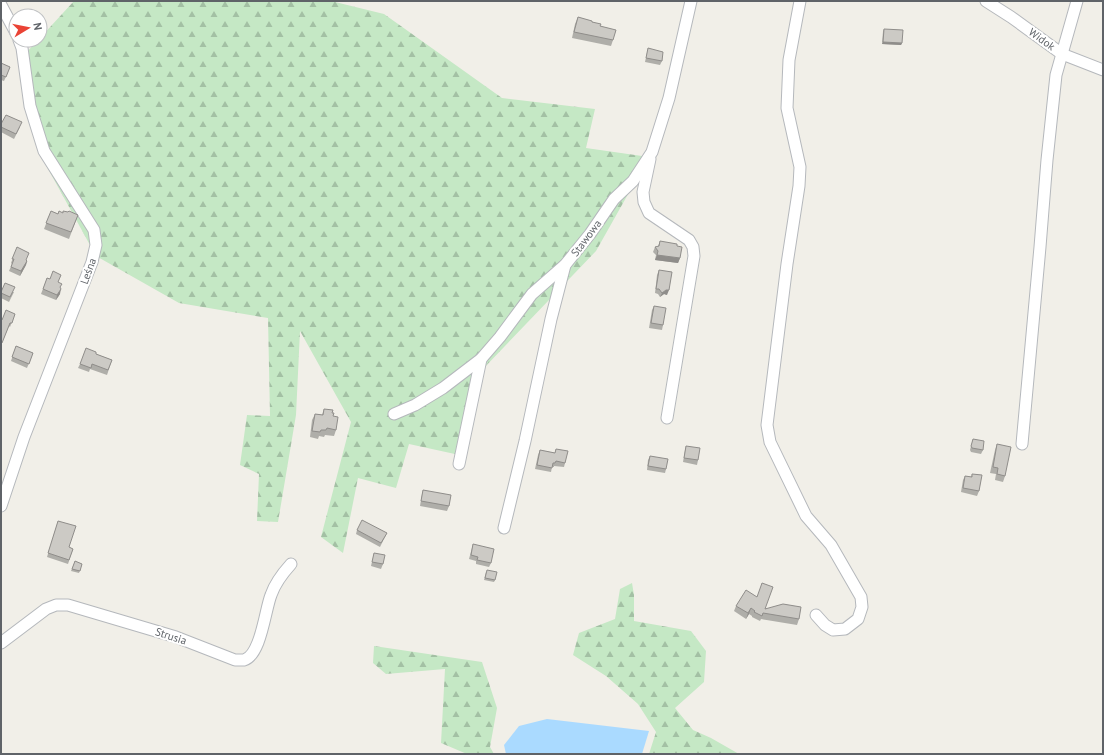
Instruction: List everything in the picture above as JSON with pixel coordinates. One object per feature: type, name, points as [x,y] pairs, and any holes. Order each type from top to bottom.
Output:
[{"type":"street","name":"Stawowa","points":[[394,414],[415,405],[443,388],[481,358],[532,294],[565,265],[590,234],[614,199],[633,181],[652,152],[670,98],[691,1]]},
{"type":"street","points":[[800,1],[789,60],[787,108],[800,167],[800,186],[787,264],[767,425],[770,442],[806,516],[831,545],[861,597],[862,607],[858,619],[845,629],[833,630],[825,625],[816,615]]},
{"type":"street","name":"Widok","points":[[986,1],[1062,54],[1103,70]]},
{"type":"street","points":[[1022,444],[1056,75],[1077,1]]},
{"type":"street","points":[[1,5],[8,18]]},
{"type":"street","name":"Leśna","points":[[1,506],[24,437],[92,262],[96,246],[94,230],[44,151],[30,106],[22,48]]},
{"type":"street","points":[[652,152],[642,192],[644,202],[649,213],[689,240],[693,247],[694,256],[667,418]]},
{"type":"street","points":[[504,528],[525,441],[551,319],[565,265]]},
{"type":"street","points":[[459,464],[481,358]]},
{"type":"street","name":"Strusia","points":[[1,643],[46,609],[56,605],[68,605],[176,638],[235,660],[245,660],[253,653],[258,644],[271,595],[280,576],[291,564]]},
{"type":"green space","points":[[74,1],[331,1],[384,14],[502,98],[595,109],[586,148],[649,157],[596,251],[482,370],[464,456],[409,444],[396,488],[358,478],[343,553],[321,537],[351,422],[300,331],[296,415],[278,522],[257,521],[259,474],[240,465],[247,415],[270,416],[268,318],[179,303],[96,256],[41,156],[26,53],[31,48],[48,48],[48,29]]},
{"type":"green space","points":[[632,583],[634,595],[634,621],[691,631],[706,651],[704,682],[675,708],[693,730],[711,738],[739,754],[649,754],[656,732],[638,704],[606,676],[573,655],[579,633],[615,619],[620,589]]},
{"type":"green space","points":[[374,646],[482,662],[497,708],[490,747],[494,754],[467,754],[441,743],[445,669],[386,674],[373,663]]},
{"type":"water","points":[[547,719],[649,731],[642,754],[506,754],[504,745],[519,726]]},
{"type":"building","points":[[578,17],[601,24],[600,26],[616,30],[613,40],[574,32]]},
{"type":"building","points":[[884,29],[903,30],[902,43],[883,42]]},
{"type":"building","points":[[648,48],[663,52],[662,61],[646,58]]},
{"type":"building","points":[[1,63],[10,67],[6,77],[1,75]]},
{"type":"building","points":[[6,115],[22,122],[16,134],[1,127]]},
{"type":"building","points":[[51,211],[58,214],[59,211],[63,213],[63,211],[69,211],[78,215],[71,232],[46,223]]},
{"type":"building","points":[[660,241],[677,244],[677,246],[682,247],[680,258],[657,255],[658,251],[655,247],[659,246]]},
{"type":"building","points":[[17,247],[29,253],[26,260],[27,261],[21,271],[11,267],[14,259],[12,259]]},
{"type":"building","points":[[659,270],[672,272],[669,290],[662,293],[659,289],[656,289]]},
{"type":"building","points":[[53,271],[61,275],[58,282],[62,284],[60,287],[61,289],[57,295],[43,289],[47,278],[50,279]]},
{"type":"building","points":[[5,283],[15,287],[10,297],[1,293]]},
{"type":"building","points":[[654,306],[666,308],[663,325],[651,323]]},
{"type":"building","points":[[6,310],[15,314],[2,343],[1,319],[2,320]]},
{"type":"building","points":[[16,346],[33,353],[29,364],[12,357]]},
{"type":"building","points":[[86,348],[96,352],[96,354],[112,360],[108,370],[92,364],[91,368],[80,364]]},
{"type":"building","points":[[324,409],[333,410],[333,416],[338,417],[336,430],[327,428],[326,430],[321,430],[320,432],[312,431],[315,414],[323,415]]},
{"type":"building","points":[[973,439],[984,441],[983,450],[972,448],[971,446]]},
{"type":"building","points":[[997,444],[1011,447],[1005,476],[997,474],[998,468],[993,467]]},
{"type":"building","points":[[686,446],[700,448],[698,460],[684,458]]},
{"type":"building","points":[[556,449],[568,451],[565,463],[556,461],[553,463],[552,468],[537,465],[540,450],[555,453]]},
{"type":"building","points":[[650,456],[668,459],[666,469],[648,466]]},
{"type":"building","points":[[972,474],[982,475],[979,491],[963,488],[965,476],[972,477]]},
{"type":"building","points":[[423,490],[451,495],[449,506],[421,501]]},
{"type":"building","points":[[362,520],[387,533],[381,543],[357,530]]},
{"type":"building","points":[[58,521],[76,526],[69,547],[73,549],[69,560],[48,553]]},
{"type":"building","points":[[473,544],[494,549],[491,563],[477,560],[478,557],[471,555]]},
{"type":"building","points":[[374,553],[385,555],[383,564],[372,562]]},
{"type":"building","points":[[75,561],[82,564],[80,571],[72,569]]},
{"type":"building","points":[[487,570],[497,572],[495,580],[485,578]]},
{"type":"building","points":[[762,583],[773,587],[765,609],[783,604],[801,607],[799,619],[763,613],[762,616],[754,612],[755,611],[751,608],[748,613],[736,606],[746,590],[757,597]]}]
